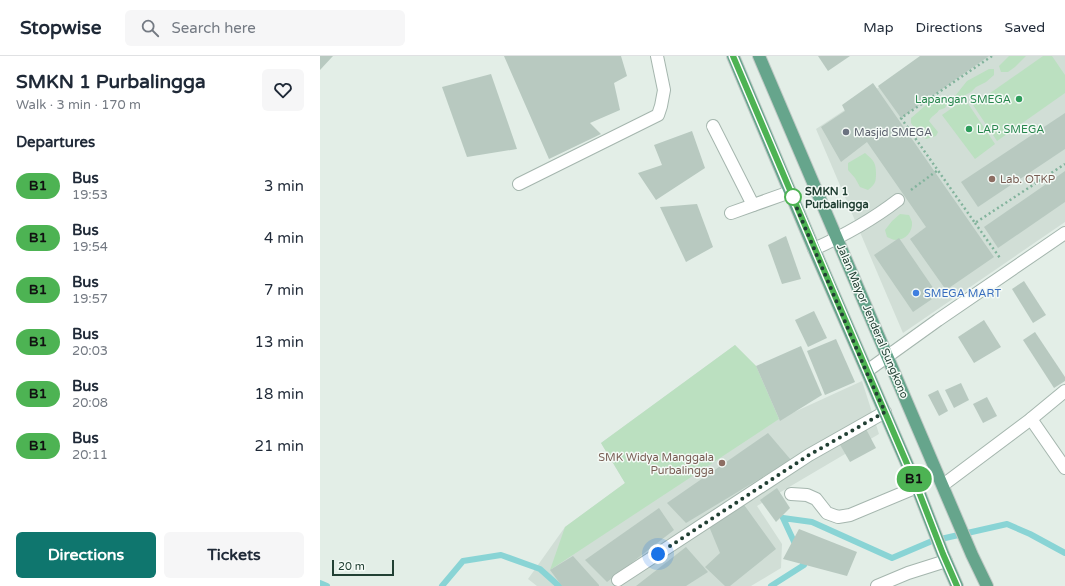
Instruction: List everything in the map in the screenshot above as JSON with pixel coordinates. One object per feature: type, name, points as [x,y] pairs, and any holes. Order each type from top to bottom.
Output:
[{"type":"main road","points":[[733,56],[866,371],[917,487],[957,586]]},
{"type":"main road","name":"Jalan Mayor Jenderal Sungkono","points":[[759,56],[972,555],[987,586]]},
{"type":"street","points":[[519,184],[658,115],[664,90],[657,56]]},
{"type":"street","points":[[713,126],[753,204]]},
{"type":"street","points":[[731,213],[790,192]]},
{"type":"street","points":[[814,248],[837,238],[885,210],[898,200]]},
{"type":"street","points":[[866,371],[1065,233]]},
{"type":"street","points":[[943,485],[1031,419],[1065,391]]},
{"type":"street","points":[[618,580],[809,455],[885,412]]},
{"type":"street","points":[[1031,419],[1065,468]]},
{"type":"street","points":[[791,494],[807,495],[816,499],[826,513],[838,517],[850,515],[917,487]]},
{"type":"street","points":[[877,586],[945,557]]},
{"type":"path","points":[[992,56],[901,118],[1000,258],[993,263]]},
{"type":"path","points":[[975,223],[1065,164]]},
{"type":"path","points":[[898,200],[938,170]]},
{"type":"shaded area","name":"SMKN 1 Purbalingga","points":[[926,56],[1065,56],[1065,222],[903,333],[816,129]]},
{"type":"shaded area","name":"SMK Widya Manggala Purbalingga","points":[[735,345],[756,366],[779,419],[862,381],[879,434],[757,506],[782,544],[781,568],[751,586],[537,586],[528,579],[565,527],[625,483],[601,443]]},
{"type":"green space","points":[[1009,56],[1026,56],[1008,72],[1001,72],[999,66]]},
{"type":"green space","name":"Lapangan SMEGA","points":[[1043,56],[1052,56],[1065,75],[1065,93],[997,141],[973,105]]},
{"type":"green space","points":[[989,69],[994,69],[994,75],[986,82],[958,99],[955,96],[967,81]]},
{"type":"green space","name":"LAP. SMEGA","points":[[965,99],[995,144],[975,159],[942,115]]},
{"type":"green space","points":[[938,101],[948,102],[945,108],[939,110],[931,117],[929,121],[938,132],[936,136],[926,139],[919,134],[911,123],[911,118],[928,104]]},
{"type":"green space","points":[[865,153],[874,162],[876,169],[874,185],[868,190],[860,187],[848,170],[848,163]]},
{"type":"green space","points":[[900,214],[909,215],[912,225],[910,232],[906,237],[900,240],[894,240],[887,237],[885,230]]},
{"type":"green space","points":[[735,345],[756,366],[779,419],[550,570],[565,527],[625,483],[601,443]]},
{"type":"building","points":[[320,56],[333,56],[320,70]]},
{"type":"building","points":[[504,56],[621,56],[627,76],[614,83],[620,110],[590,123],[601,134],[549,159]]},
{"type":"building","points":[[818,56],[850,56],[828,71]]},
{"type":"building","points":[[920,56],[989,56],[901,118],[878,86]]},
{"type":"building","points":[[491,74],[517,149],[467,157],[442,87]]},
{"type":"building","points":[[873,83],[994,257],[946,290],[910,239],[926,227],[867,142],[841,162],[821,127],[845,111],[842,105]]},
{"type":"building","points":[[1065,113],[1065,149],[978,207],[961,182]]},
{"type":"building","points":[[692,131],[705,168],[656,200],[638,173],[662,165],[654,145]]},
{"type":"building","points":[[1065,171],[1065,202],[998,248],[984,227]]},
{"type":"building","points":[[697,204],[713,247],[686,262],[660,207]]},
{"type":"building","points":[[786,236],[801,279],[782,284],[768,245]]},
{"type":"building","points":[[899,238],[938,295],[913,312],[874,255]]},
{"type":"building","points":[[1024,281],[1046,315],[1033,323],[1012,289]]},
{"type":"building","points":[[814,311],[827,338],[808,347],[795,320]]},
{"type":"building","points":[[984,320],[1001,347],[974,363],[958,337]]},
{"type":"building","points":[[1035,332],[1065,377],[1065,381],[1054,388],[1023,340]]},
{"type":"building","points":[[836,339],[855,382],[825,395],[807,351]]},
{"type":"building","points":[[801,346],[822,395],[780,421],[756,366]]},
{"type":"building","points":[[961,383],[969,400],[954,408],[945,390]]},
{"type":"building","points":[[938,390],[948,411],[939,416],[928,395]]},
{"type":"building","points":[[987,397],[997,416],[983,423],[973,404]]},
{"type":"building","points":[[866,429],[876,448],[850,462],[839,443]]},
{"type":"building","points":[[768,433],[791,460],[686,523],[667,503]]},
{"type":"building","points":[[777,488],[790,508],[776,522],[760,500]]},
{"type":"building","points":[[742,502],[776,549],[730,586],[725,586],[705,567],[720,553],[708,524]]},
{"type":"building","points":[[659,508],[674,530],[607,582],[585,560]]},
{"type":"building","points":[[799,529],[857,552],[847,576],[783,559]]},
{"type":"building","points":[[686,547],[708,572],[686,586],[636,586]]},
{"type":"building","points":[[573,556],[599,586],[562,586],[550,570]]},
{"type":"waterway","points":[[796,546],[783,518],[812,522],[892,558],[932,541],[1007,524],[1030,534],[1065,553]]},
{"type":"waterway","points":[[442,586],[463,561],[501,555],[540,569],[559,586]]},
{"type":"waterway","points":[[771,586],[804,565],[801,558]]},
{"type":"waterway","points":[[320,583],[327,586]]},
{"type":"bus line","name":"B1","points":[[733,56],[866,371],[917,487],[957,586]]},
{"type":"place","name":"Lapangan SMEGA","points":[[1019,99]]},
{"type":"place","name":"LAP. SMEGA","points":[[969,129]]},
{"type":"place","name":"Masjid SMEGA","points":[[846,132]]},
{"type":"place","name":"Lab. OTKP","points":[[992,179]]},
{"type":"place","name":"SMKN 1 Purbalingga","points":[[793,197]]},
{"type":"place","name":"SMEGA MART","points":[[916,293]]},
{"type":"place","name":"SMK Widya Manggala Purbalingga","points":[[722,463]]},
{"type":"route","points":[[658,554],[809,455],[885,412],[790,192],[793,197]]}]
